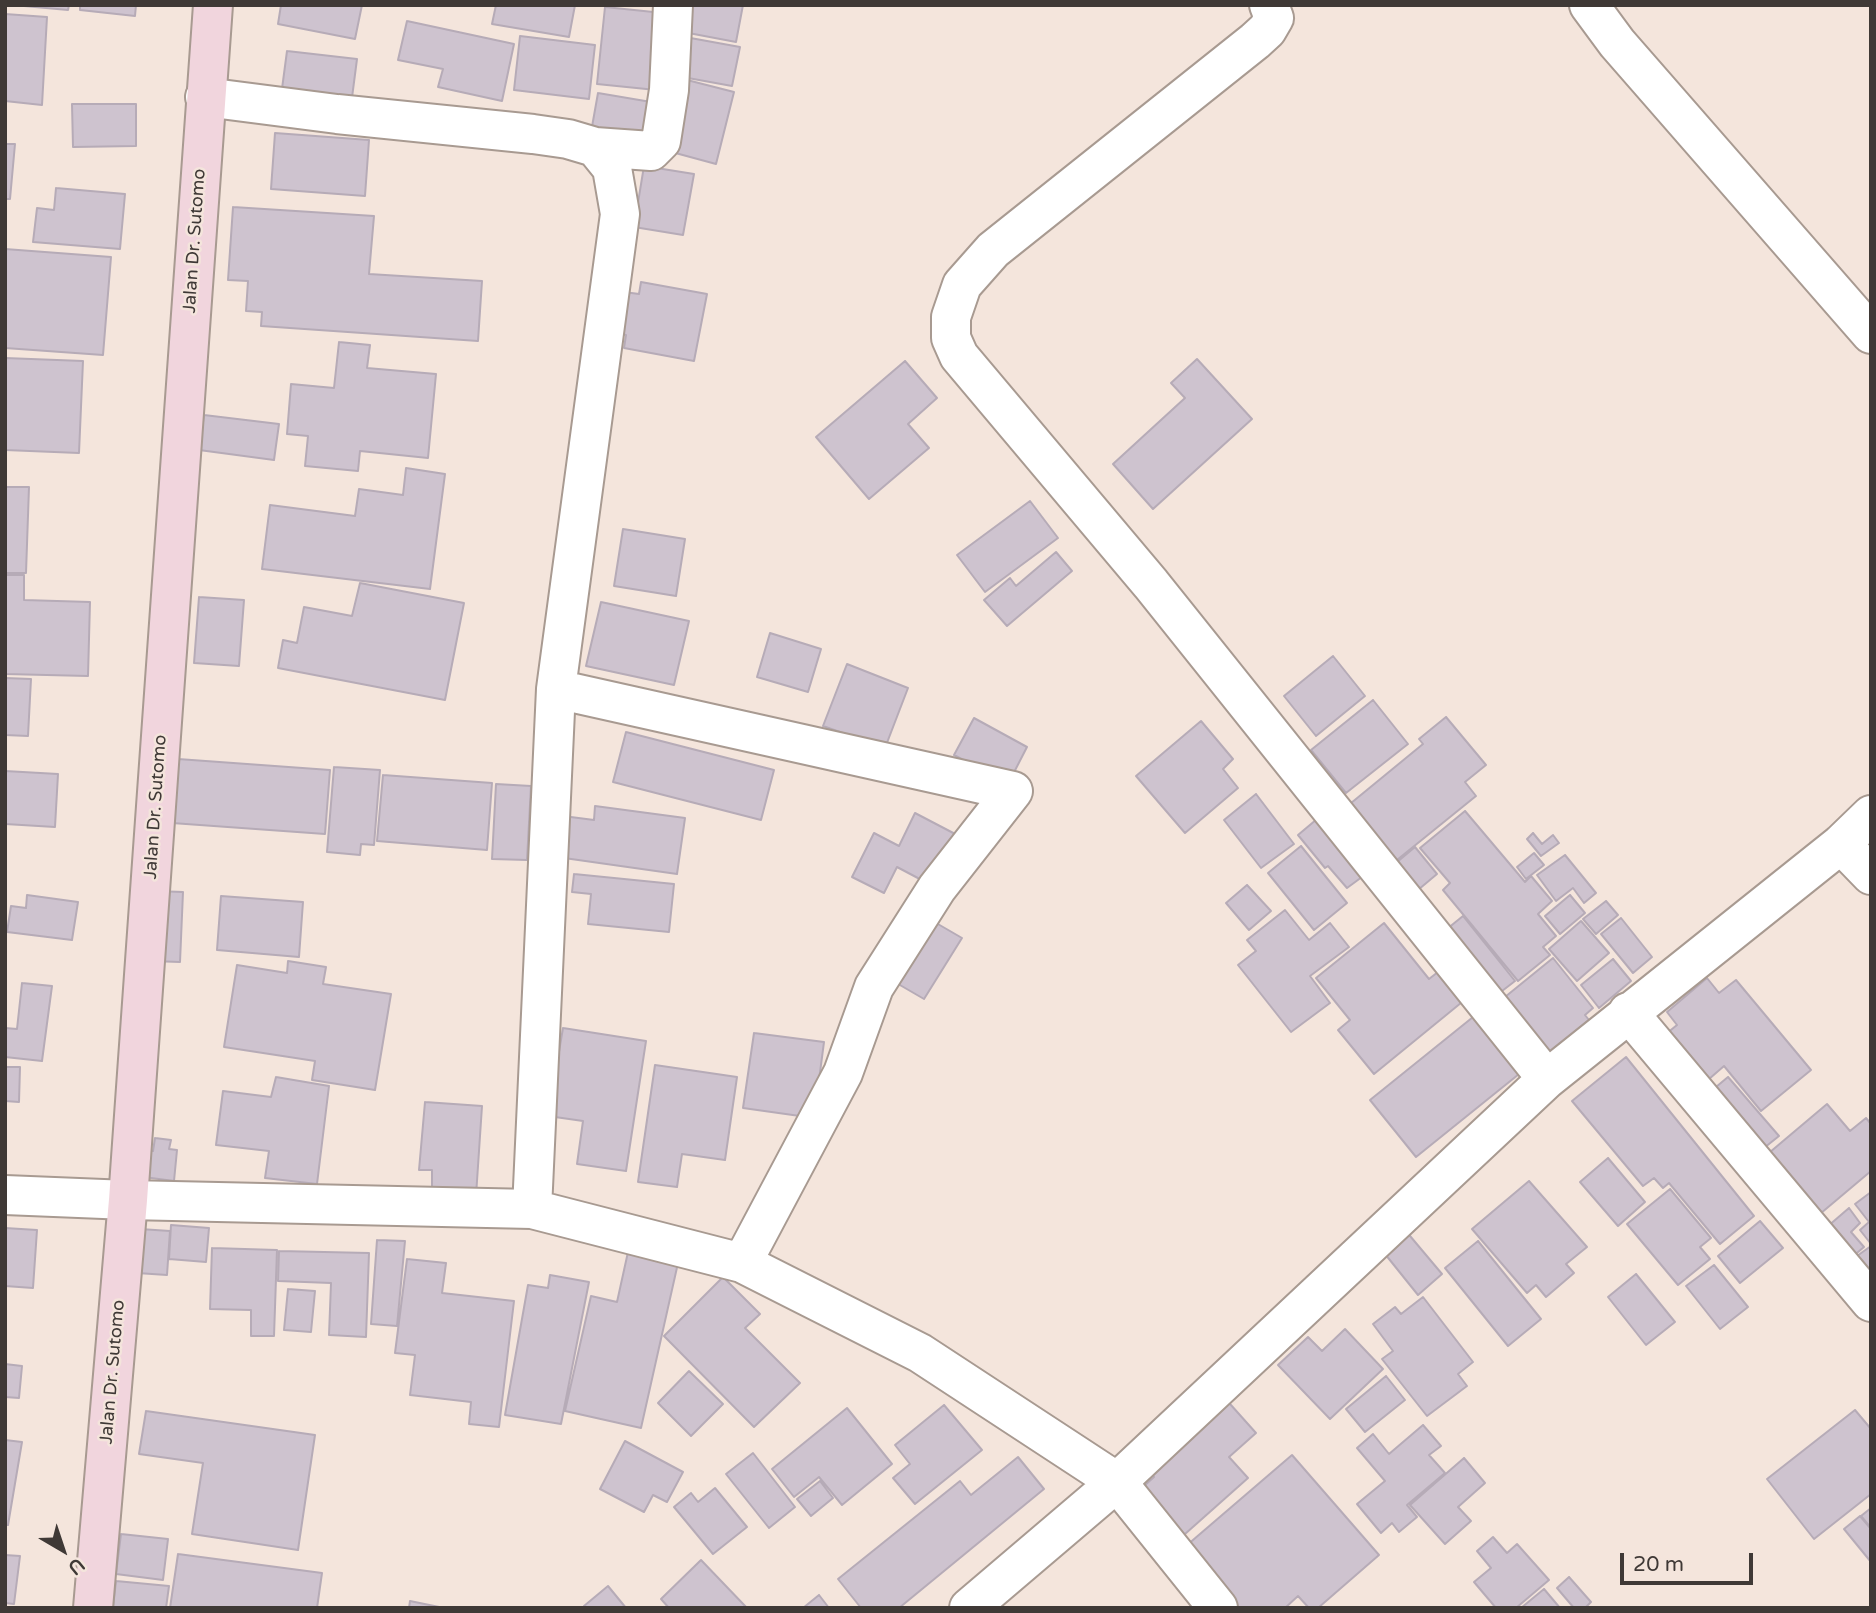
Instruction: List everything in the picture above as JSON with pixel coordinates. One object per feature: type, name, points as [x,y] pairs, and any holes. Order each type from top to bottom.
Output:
[{"type":"street","name":"Jalan Dr. Sutomo","points":[[93,1608],[128,1200],[213,5]]},
{"type":"street","points":[[205,97],[533,134],[594,147],[651,151],[661,141],[669,90],[673,5]]},
{"type":"street","points":[[1269,5],[1274,18],[1267,30],[1255,41],[993,250],[961,285],[951,317],[951,338],[959,356],[1151,584],[1546,1079]]},
{"type":"street","points":[[1589,5],[1616,43],[1871,334]]},
{"type":"street","points":[[532,1209],[556,689],[620,214],[612,168],[594,147]]},
{"type":"street","points":[[556,689],[1013,791],[937,888],[874,987],[843,1073],[742,1263]]},
{"type":"street","points":[[969,1608],[1117,1482],[1546,1079],[1841,844],[1871,815]]},
{"type":"street","points":[[1841,844],[1871,875]]},
{"type":"street","points":[[1629,1012],[1871,1302]]},
{"type":"street","points":[[5,1195],[532,1209],[742,1263],[919,1353],[1117,1482],[1218,1608]]},
{"type":"building","points":[[13,5],[69,5],[68,10]]},
{"type":"building","points":[[80,5],[136,5],[135,16],[80,10]]},
{"type":"building","points":[[281,5],[362,5],[355,39],[278,24]]},
{"type":"building","points":[[496,5],[575,5],[569,37],[492,24]]},
{"type":"building","points":[[683,5],[743,5],[736,42],[678,31]]},
{"type":"building","points":[[605,7],[663,13],[656,90],[597,84]]},
{"type":"building","points":[[5,14],[47,17],[42,105],[5,101]]},
{"type":"building","points":[[407,21],[514,44],[502,101],[438,87],[443,69],[398,60]]},
{"type":"building","points":[[520,36],[595,45],[589,99],[514,90]]},
{"type":"building","points":[[685,37],[740,47],[732,86],[677,76]]},
{"type":"building","points":[[287,51],[357,59],[350,113],[280,104]]},
{"type":"building","points":[[687,80],[734,92],[716,164],[668,151]]},
{"type":"building","points":[[598,93],[657,103],[649,148],[590,138]]},
{"type":"building","points":[[72,104],[136,104],[136,146],[73,147]]},
{"type":"building","points":[[275,133],[369,140],[365,196],[271,189]]},
{"type":"building","points":[[5,144],[15,144],[10,199],[5,199]]},
{"type":"building","points":[[644,166],[694,174],[683,235],[634,227]]},
{"type":"building","points":[[56,188],[125,194],[120,249],[33,242],[37,208],[54,210]]},
{"type":"building","points":[[233,207],[374,216],[369,274],[482,281],[478,341],[261,326],[262,312],[246,311],[248,281],[228,280]]},
{"type":"building","points":[[5,249],[111,257],[103,355],[5,348]]},
{"type":"building","points":[[641,282],[707,294],[694,361],[624,348],[626,335],[616,333],[624,292],[639,294]]},
{"type":"building","points":[[339,342],[370,345],[367,368],[436,374],[428,458],[360,451],[358,471],[305,466],[308,436],[287,434],[291,384],[334,388]]},
{"type":"building","points":[[5,358],[83,361],[79,453],[5,450]]},
{"type":"building","points":[[1197,359],[1252,419],[1153,509],[1113,464],[1185,398],[1171,383]]},
{"type":"building","points":[[905,361],[937,398],[908,424],[929,448],[869,499],[816,437]]},
{"type":"building","points":[[204,415],[279,424],[274,460],[199,450]]},
{"type":"building","points":[[406,468],[445,474],[430,589],[262,569],[270,505],[355,516],[359,489],[403,495]]},
{"type":"building","points":[[5,487],[29,487],[26,573],[5,573]]},
{"type":"building","points":[[1030,501],[1058,538],[985,592],[957,555]]},
{"type":"building","points":[[623,529],[685,539],[676,596],[614,586]]},
{"type":"building","points":[[1056,552],[1072,571],[1007,626],[984,600],[1010,578],[1016,586]]},
{"type":"building","points":[[5,575],[24,575],[24,600],[90,602],[88,676],[5,674]]},
{"type":"building","points":[[360,583],[464,603],[445,700],[278,668],[283,640],[297,643],[304,607],[352,616]]},
{"type":"building","points":[[199,597],[244,600],[239,666],[194,663]]},
{"type":"building","points":[[601,602],[689,621],[674,685],[586,666]]},
{"type":"building","points":[[770,633],[821,649],[808,692],[757,677]]},
{"type":"building","points":[[1333,656],[1365,696],[1316,736],[1284,696]]},
{"type":"building","points":[[847,664],[908,688],[885,748],[823,726]]},
{"type":"building","points":[[5,678],[31,679],[28,736],[5,735]]},
{"type":"building","points":[[1373,700],[1408,744],[1346,793],[1311,750]]},
{"type":"building","points":[[1446,717],[1486,765],[1465,782],[1476,796],[1392,864],[1345,808],[1423,744],[1419,739]]},
{"type":"building","points":[[974,718],[1027,747],[1008,784],[954,755]]},
{"type":"building","points":[[1201,721],[1233,759],[1223,769],[1238,788],[1185,833],[1136,776]]},
{"type":"building","points":[[626,732],[774,770],[761,820],[613,782]]},
{"type":"building","points":[[178,759],[330,770],[325,834],[172,823]]},
{"type":"building","points":[[334,767],[380,770],[374,845],[361,844],[360,855],[327,852]]},
{"type":"building","points":[[5,771],[58,774],[55,827],[5,824]]},
{"type":"building","points":[[383,775],[492,783],[487,850],[377,841]]},
{"type":"building","points":[[496,784],[531,786],[527,860],[492,859]]},
{"type":"building","points":[[1256,794],[1294,844],[1261,868],[1224,820]]},
{"type":"building","points":[[595,806],[685,818],[677,874],[557,857],[563,816],[594,820]]},
{"type":"building","points":[[1465,811],[1525,882],[1531,876],[1552,901],[1538,914],[1556,936],[1543,947],[1550,955],[1518,981],[1443,890],[1450,883],[1420,848]]},
{"type":"building","points":[[915,813],[959,836],[933,886],[897,867],[884,893],[852,877],[874,833],[899,846]]},
{"type":"building","points":[[1317,819],[1366,874],[1347,888],[1328,866],[1325,868],[1298,835]]},
{"type":"building","points":[[1533,833],[1542,844],[1553,835],[1559,843],[1541,856],[1527,839]]},
{"type":"building","points":[[1301,846],[1347,903],[1314,930],[1268,873]]},
{"type":"building","points":[[1415,847],[1437,874],[1412,895],[1390,868]]},
{"type":"building","points":[[1534,853],[1544,865],[1526,879],[1517,867]]},
{"type":"building","points":[[1565,855],[1596,893],[1584,903],[1573,888],[1556,901],[1537,875]]},
{"type":"building","points":[[574,874],[674,884],[669,932],[588,924],[591,894],[572,892]]},
{"type":"building","points":[[1247,885],[1271,911],[1249,930],[1226,903]]},
{"type":"building","points":[[155,891],[183,892],[180,962],[151,961]]},
{"type":"building","points":[[27,895],[78,902],[72,940],[7,932],[11,906],[26,908]]},
{"type":"building","points":[[1570,895],[1585,913],[1560,934],[1545,916]]},
{"type":"building","points":[[221,896],[303,902],[299,957],[217,950]]},
{"type":"building","points":[[1606,901],[1618,915],[1596,934],[1583,919]]},
{"type":"building","points":[[1285,910],[1309,940],[1330,923],[1349,947],[1310,976],[1330,1003],[1291,1032],[1238,965],[1256,951],[1247,940]]},
{"type":"building","points":[[1463,916],[1515,981],[1493,998],[1442,933]]},
{"type":"building","points":[[1621,918],[1652,957],[1633,973],[1601,934]]},
{"type":"building","points":[[931,920],[962,938],[924,999],[893,981]]},
{"type":"building","points":[[1581,921],[1609,953],[1577,981],[1549,949]]},
{"type":"building","points":[[1384,923],[1429,979],[1443,968],[1467,998],[1374,1074],[1338,1030],[1350,1020],[1316,978]]},
{"type":"building","points":[[1553,958],[1593,1008],[1585,1015],[1589,1020],[1550,1052],[1505,997]]},
{"type":"building","points":[[1613,959],[1631,981],[1599,1008],[1581,985]]},
{"type":"building","points":[[288,961],[326,967],[323,984],[391,994],[375,1090],[312,1080],[315,1061],[224,1047],[237,965],[287,973]]},
{"type":"building","points":[[1707,978],[1719,993],[1736,980],[1811,1070],[1761,1111],[1724,1066],[1701,1086],[1661,1038],[1677,1025],[1667,1012]]},
{"type":"building","points":[[22,983],[52,986],[42,1061],[5,1057],[5,1028],[17,1029]]},
{"type":"building","points":[[1478,1013],[1524,1070],[1416,1157],[1370,1100]]},
{"type":"building","points":[[563,1028],[646,1041],[626,1171],[577,1164],[583,1121],[548,1116]]},
{"type":"building","points":[[754,1033],[824,1042],[814,1118],[743,1108]]},
{"type":"building","points":[[1626,1057],[1754,1216],[1720,1244],[1669,1183],[1663,1188],[1654,1178],[1643,1186],[1572,1101]]},
{"type":"building","points":[[655,1065],[737,1077],[725,1160],[682,1154],[677,1187],[638,1182]]},
{"type":"building","points":[[5,1067],[20,1067],[19,1102],[5,1101]]},
{"type":"building","points":[[276,1077],[329,1086],[317,1184],[265,1178],[269,1151],[216,1145],[223,1091],[271,1097]]},
{"type":"building","points":[[1728,1077],[1779,1136],[1754,1156],[1704,1097]]},
{"type":"building","points":[[425,1102],[482,1106],[476,1196],[432,1193],[432,1170],[419,1170]]},
{"type":"building","points":[[1827,1104],[1850,1131],[1866,1118],[1871,1124],[1871,1171],[1814,1219],[1763,1158]]},
{"type":"building","points":[[155,1138],[171,1140],[169,1149],[177,1150],[174,1181],[136,1176],[140,1150],[153,1151]]},
{"type":"building","points":[[1608,1158],[1645,1202],[1618,1226],[1580,1182]]},
{"type":"building","points":[[1529,1181],[1587,1247],[1566,1264],[1574,1273],[1546,1297],[1536,1285],[1527,1293],[1472,1229]]},
{"type":"building","points":[[1670,1189],[1711,1238],[1700,1247],[1710,1259],[1678,1285],[1627,1224]]},
{"type":"building","points":[[1871,1192],[1871,1244],[1860,1230],[1869,1222],[1855,1204]]},
{"type":"building","points":[[1849,1208],[1860,1223],[1851,1232],[1864,1247],[1845,1263],[1820,1233]]},
{"type":"building","points":[[1760,1221],[1783,1248],[1740,1283],[1718,1256]]},
{"type":"building","points":[[171,1225],[209,1228],[206,1262],[169,1259]]},
{"type":"building","points":[[5,1228],[37,1230],[33,1288],[5,1286]]},
{"type":"building","points":[[140,1229],[170,1231],[167,1275],[137,1273]]},
{"type":"building","points":[[1405,1230],[1442,1274],[1418,1295],[1381,1249]]},
{"type":"building","points":[[377,1240],[405,1241],[397,1326],[371,1324]]},
{"type":"building","points":[[1478,1241],[1541,1319],[1508,1346],[1445,1268]]},
{"type":"building","points":[[1871,1246],[1871,1273],[1857,1256]]},
{"type":"building","points":[[212,1248],[277,1250],[274,1336],[251,1336],[251,1310],[210,1309]]},
{"type":"building","points":[[279,1251],[369,1253],[366,1337],[329,1335],[331,1283],[278,1281]]},
{"type":"building","points":[[628,1252],[678,1263],[641,1428],[565,1411],[591,1296],[617,1302]]},
{"type":"building","points":[[407,1259],[446,1263],[442,1293],[514,1301],[499,1427],[469,1424],[471,1402],[410,1395],[415,1355],[395,1353]]},
{"type":"building","points":[[1714,1265],[1748,1307],[1720,1329],[1686,1286]]},
{"type":"building","points":[[1636,1274],[1675,1322],[1646,1345],[1608,1297]]},
{"type":"building","points":[[550,1275],[589,1282],[561,1424],[505,1415],[528,1285],[548,1288]]},
{"type":"building","points":[[723,1277],[760,1314],[745,1328],[800,1383],[754,1427],[664,1336]]},
{"type":"building","points":[[288,1289],[315,1291],[311,1332],[284,1330]]},
{"type":"building","points":[[1423,1297],[1473,1362],[1458,1374],[1467,1386],[1427,1416],[1382,1359],[1393,1351],[1373,1324],[1395,1307],[1401,1314]]},
{"type":"building","points":[[1345,1329],[1383,1369],[1330,1419],[1278,1365],[1308,1337],[1322,1351]]},
{"type":"building","points":[[5,1364],[22,1366],[19,1398],[5,1397]]},
{"type":"building","points":[[689,1371],[723,1404],[691,1436],[658,1403]]},
{"type":"building","points":[[1386,1376],[1405,1400],[1365,1432],[1346,1409]]},
{"type":"building","points":[[1222,1395],[1256,1433],[1229,1457],[1248,1478],[1176,1542],[1134,1495],[1154,1477],[1143,1464]]},
{"type":"building","points":[[944,1405],[982,1450],[915,1504],[893,1478],[910,1464],[895,1445]]},
{"type":"building","points":[[847,1408],[892,1464],[842,1505],[819,1477],[794,1497],[772,1469]]},
{"type":"building","points":[[1855,1410],[1871,1429],[1871,1494],[1814,1539],[1767,1479]]},
{"type":"building","points":[[146,1411],[315,1435],[298,1550],[192,1534],[203,1463],[139,1454]]},
{"type":"building","points":[[1423,1425],[1441,1446],[1429,1455],[1445,1473],[1407,1505],[1417,1517],[1399,1532],[1392,1523],[1381,1533],[1357,1504],[1385,1481],[1357,1448],[1373,1434],[1389,1454]]},
{"type":"building","points":[[5,1440],[22,1442],[8,1525],[5,1525]]},
{"type":"building","points":[[625,1441],[683,1472],[667,1502],[653,1495],[644,1512],[600,1489]]},
{"type":"building","points":[[753,1453],[795,1507],[769,1528],[726,1474]]},
{"type":"building","points":[[1292,1455],[1379,1555],[1318,1608],[1309,1608],[1298,1596],[1285,1608],[1228,1608],[1179,1552]]},
{"type":"building","points":[[1018,1457],[1044,1489],[899,1608],[861,1608],[838,1579],[960,1481],[971,1495]]},
{"type":"building","points":[[1464,1458],[1485,1483],[1458,1507],[1471,1521],[1445,1544],[1410,1505]]},
{"type":"building","points":[[820,1481],[833,1498],[811,1516],[797,1499]]},
{"type":"building","points":[[715,1488],[747,1527],[713,1554],[674,1507],[691,1493],[698,1502]]},
{"type":"building","points":[[1871,1508],[1871,1528],[1861,1516]]},
{"type":"building","points":[[1860,1516],[1871,1529],[1871,1562],[1844,1529]]},
{"type":"building","points":[[121,1534],[168,1539],[163,1580],[116,1574]]},
{"type":"building","points":[[1493,1537],[1507,1553],[1517,1544],[1549,1580],[1516,1608],[1496,1608],[1474,1582],[1491,1568],[1477,1551]]},
{"type":"building","points":[[178,1554],[322,1573],[317,1608],[170,1608]]},
{"type":"building","points":[[5,1555],[20,1556],[14,1604],[5,1603]]},
{"type":"building","points":[[701,1560],[747,1608],[669,1608],[661,1599]]},
{"type":"building","points":[[1569,1577],[1591,1602],[1585,1608],[1574,1608],[1557,1588]]},
{"type":"building","points":[[116,1581],[169,1586],[166,1608],[113,1608]]},
{"type":"building","points":[[608,1586],[626,1608],[585,1608],[584,1606]]},
{"type":"building","points":[[1544,1589],[1560,1608],[1521,1608]]},
{"type":"building","points":[[819,1595],[829,1608],[803,1608]]},
{"type":"building","points":[[410,1601],[444,1608],[409,1608]]}]
